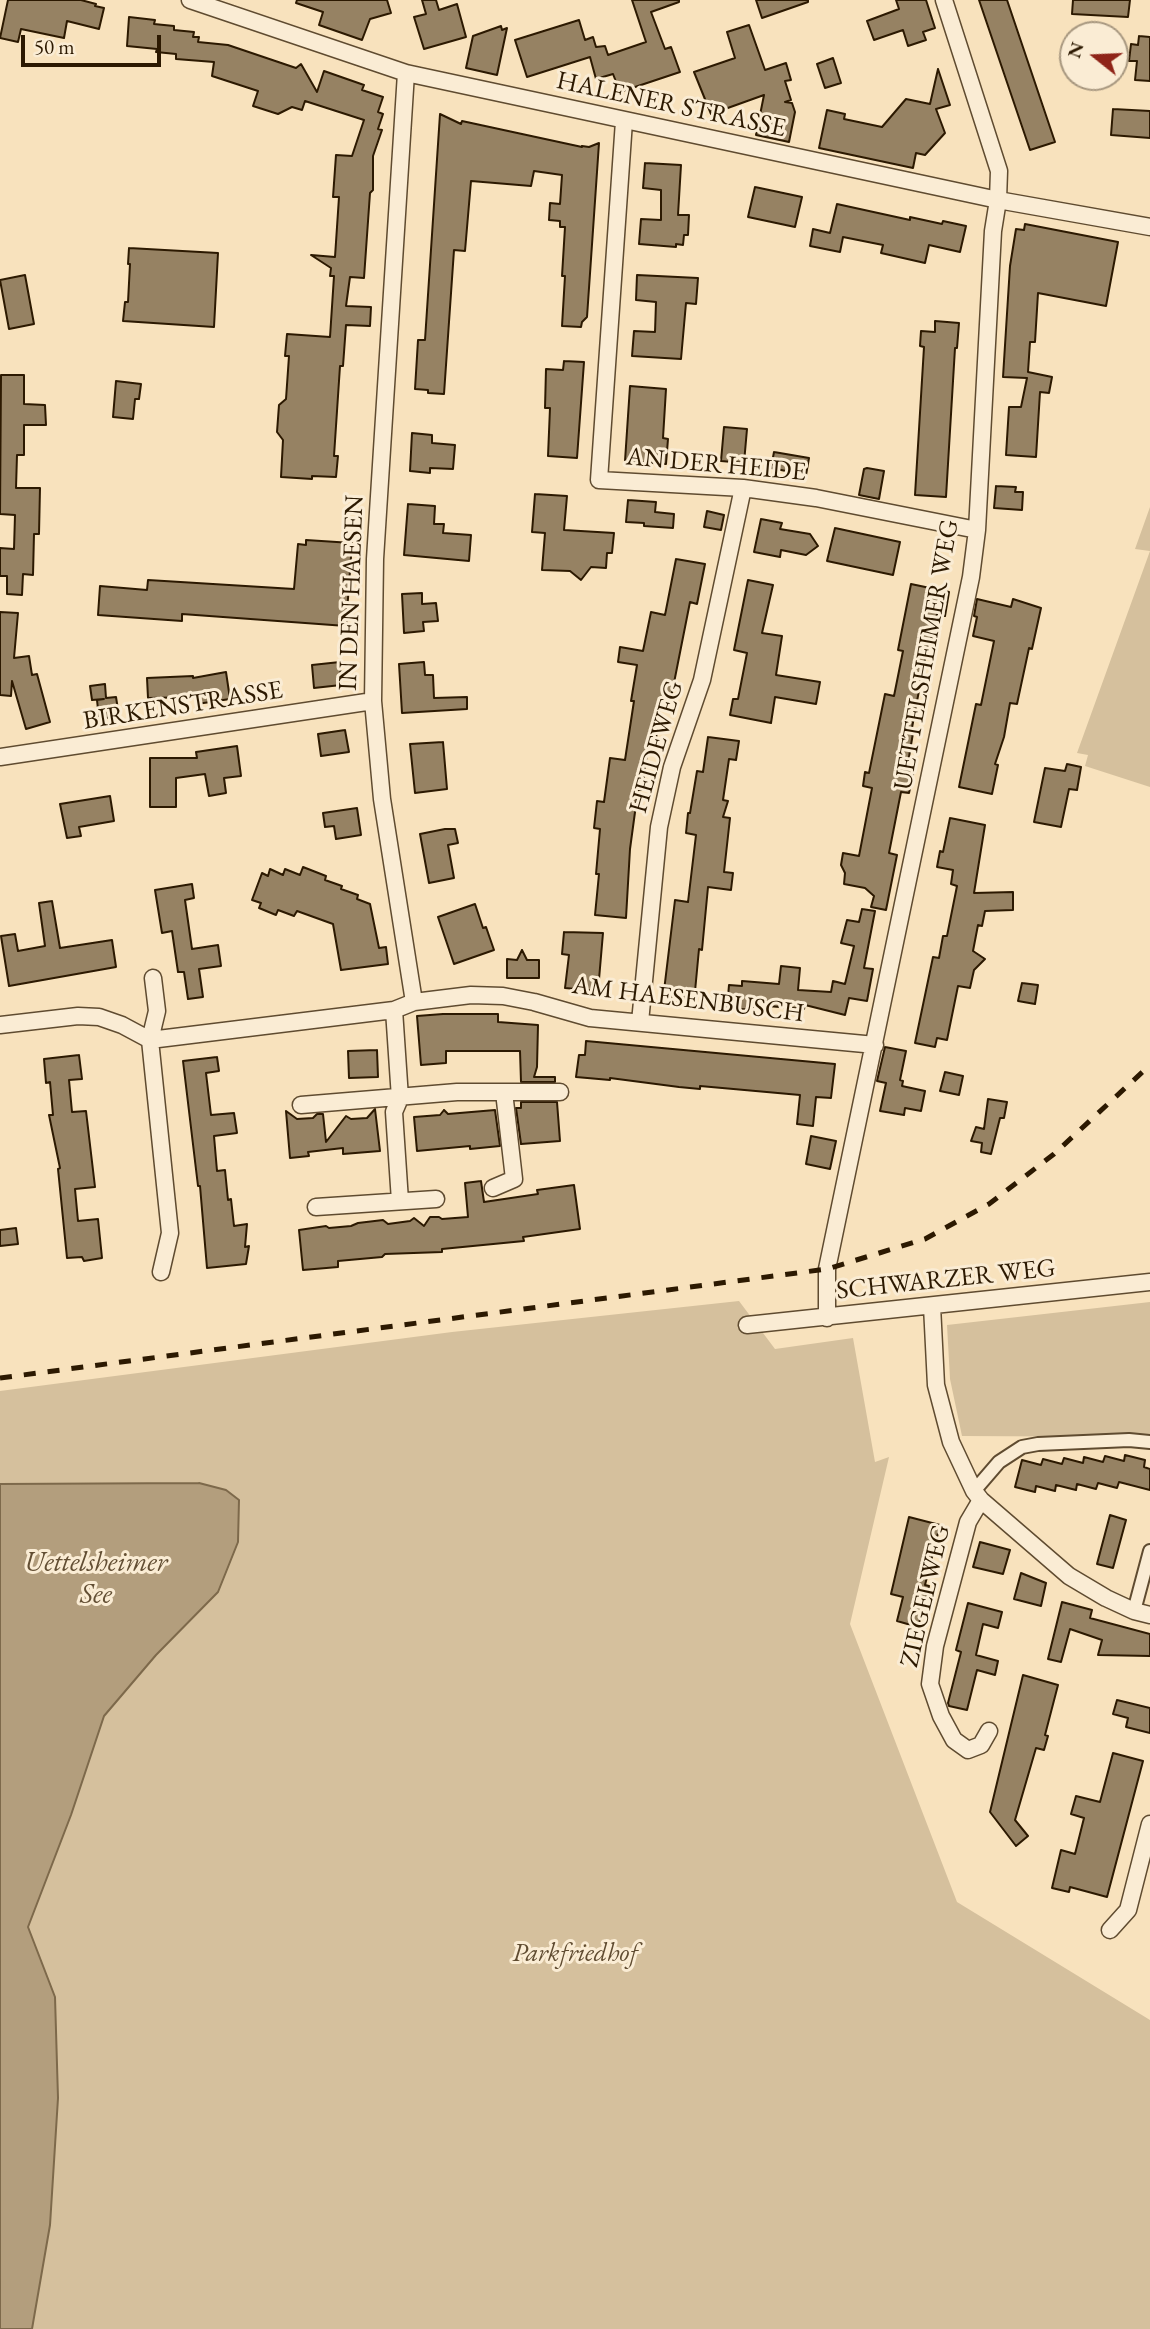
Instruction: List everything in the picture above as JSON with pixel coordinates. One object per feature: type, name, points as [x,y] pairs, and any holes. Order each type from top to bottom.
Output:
[{"type":"street","name":"HALENER STRASSE","points":[[190,0],[406,73],[998,200],[1150,228]]},
{"type":"street","name":"UETTELSHEIMER WEG","points":[[827,1318],[827,1269],[971,577],[977,530],[993,231],[999,171],[944,0]]},
{"type":"street","name":"IN DEN HAESEN","points":[[406,73],[375,559],[373,701],[382,799],[414,1002]]},
{"type":"street","name":"AN DER HEIDE","points":[[624,121],[599,480],[743,488],[816,498],[977,530]]},
{"type":"street","name":"HEIDEWEG","points":[[640,1022],[659,827],[672,767],[702,680],[743,488]]},
{"type":"street","name":"BIRKENSTRASSE","points":[[0,757],[373,701]]},
{"type":"street","points":[[153,978],[157,1011],[150,1040],[170,1233],[161,1272]]},
{"type":"street","name":"AM HAESENBUSCH","points":[[414,1002],[471,995],[503,996],[590,1018],[875,1045]]},
{"type":"street","points":[[0,1025],[78,1016],[99,1017],[122,1025],[150,1040],[394,1010],[414,1002]]},
{"type":"street","points":[[394,1010],[400,1098],[394,1112],[400,1201]]},
{"type":"street","points":[[301,1105],[457,1092],[560,1092]]},
{"type":"street","points":[[494,1188],[514,1180],[504,1092]]},
{"type":"street","points":[[316,1208],[436,1199]]},
{"type":"street","name":"SCHWARZER WEG","points":[[747,1325],[1150,1282]]},
{"type":"street","points":[[932,1306],[936,1385],[951,1442],[978,1495],[1069,1576],[1105,1598],[1142,1613],[1150,1551]]},
{"type":"street","points":[[978,1495],[999,1462],[1022,1447],[1129,1440],[1150,1442]]},
{"type":"street","name":"ZIEGELWEG","points":[[978,1495],[968,1522],[935,1646],[930,1684],[941,1716],[954,1740],[968,1749],[981,1745],[989,1731]]},
{"type":"street","points":[[1110,1930],[1128,1910],[1150,1824]]},
{"type":"green space","points":[[1150,507],[1150,551],[1135,549]]},
{"type":"green space","points":[[1150,551],[1150,787],[1085,766],[1088,755],[1077,753]]},
{"type":"green space","name":"Parkfriedhof","points":[[739,1301],[775,1349],[853,1338],[875,1462],[889,1457],[850,1624],[957,1902],[1150,2020],[1150,2329],[32,2329],[50,2225],[58,2098],[55,1997],[28,1927],[71,1815],[104,1716],[156,1655],[199,1483],[0,1484],[0,1391],[452,1332]]},
{"type":"green space","points":[[1150,1302],[1150,1437],[962,1436],[950,1379],[947,1325]]},
{"type":"water","name":"Uettelsheimer See","points":[[199,1483],[226,1490],[239,1500],[238,1542],[218,1592],[156,1655],[104,1716],[71,1815],[28,1927],[55,1997],[58,2098],[50,2225],[32,2329],[0,2329],[0,1484]]},
{"type":"building","points":[[8,0],[81,0],[104,8],[99,29],[67,21],[64,38],[21,29],[18,42],[0,38]]},
{"type":"building","points":[[297,0],[387,0],[391,13],[370,19],[362,40],[319,25],[323,12],[296,3]]},
{"type":"building","points":[[422,0],[436,0],[439,10],[457,4],[466,37],[424,49],[414,17],[426,14]]},
{"type":"building","points":[[632,0],[679,0],[651,12],[665,49],[671,47],[680,72],[620,92],[613,74],[596,79],[590,57],[527,77],[515,40],[579,20],[585,40],[593,37],[596,47],[605,46],[608,55],[646,42]]},
{"type":"building","points":[[756,0],[808,0],[808,2],[762,18]]},
{"type":"building","points":[[896,0],[926,0],[935,28],[923,32],[926,40],[908,46],[903,30],[874,40],[867,21],[899,9]]},
{"type":"building","points":[[979,0],[1007,0],[1055,142],[1030,150]]},
{"type":"building","points":[[1073,0],[1130,0],[1128,17],[1072,14]]},
{"type":"building","points":[[129,17],[155,20],[154,24],[194,32],[193,37],[199,37],[198,42],[228,45],[296,68],[301,64],[317,92],[324,71],[364,85],[362,90],[383,97],[378,112],[383,114],[378,129],[382,130],[373,156],[373,190],[370,193],[364,278],[350,277],[346,306],[371,307],[370,326],[346,325],[343,366],[340,366],[334,456],[338,456],[336,477],[281,477],[283,440],[277,432],[279,405],[286,399],[289,356],[285,356],[287,334],[330,337],[334,276],[330,276],[331,268],[311,255],[335,257],[339,197],[333,197],[336,155],[352,156],[364,120],[305,101],[302,110],[292,107],[278,114],[253,106],[258,91],[212,76],[214,62],[176,59],[176,54],[127,46]]},
{"type":"building","points":[[749,25],[765,70],[786,63],[791,80],[785,81],[791,100],[785,102],[792,103],[795,112],[789,142],[756,135],[764,95],[711,114],[694,72],[735,58],[727,32]]},
{"type":"building","points":[[501,26],[502,30],[507,28],[497,75],[466,68],[473,36]]},
{"type":"building","points":[[1139,36],[1150,37],[1150,81],[1135,80],[1137,61],[1129,61],[1131,44],[1138,45]]},
{"type":"building","points":[[833,58],[841,83],[825,88],[817,64]]},
{"type":"building","points":[[938,69],[950,105],[936,109],[945,133],[925,155],[916,153],[913,168],[819,148],[827,110],[845,114],[844,119],[882,127],[906,99],[930,104]]},
{"type":"building","points":[[1113,109],[1150,111],[1150,138],[1111,135]]},
{"type":"building","points":[[440,114],[461,124],[462,121],[582,147],[599,143],[587,317],[581,327],[562,326],[565,227],[560,227],[560,221],[549,220],[550,203],[560,204],[562,175],[534,171],[531,186],[471,181],[465,251],[454,250],[444,394],[415,389],[418,340],[425,340]]},
{"type":"building","points":[[645,163],[681,165],[678,215],[689,215],[688,235],[684,235],[683,245],[676,244],[676,247],[639,244],[641,219],[661,220],[661,190],[643,188]]},
{"type":"building","points":[[755,187],[802,197],[795,227],[748,217]]},
{"type":"building","points":[[837,204],[910,220],[910,217],[966,226],[960,252],[929,245],[925,263],[881,253],[883,245],[843,237],[840,252],[810,246],[813,229],[830,233]]},
{"type":"building","points":[[1025,224],[1118,242],[1106,306],[1038,293],[1035,342],[1030,342],[1028,372],[1052,377],[1049,393],[1040,392],[1036,457],[1006,455],[1009,407],[1021,407],[1027,378],[1003,377],[1010,266],[1016,229],[1024,230]]},
{"type":"building","points":[[129,248],[218,253],[214,327],[123,321],[125,302],[128,302]]},
{"type":"building","points":[[25,275],[34,324],[9,329],[0,280]]},
{"type":"building","points":[[637,275],[698,278],[696,304],[686,303],[681,359],[632,356],[634,331],[655,332],[656,302],[636,300]]},
{"type":"building","points":[[935,321],[959,323],[955,348],[946,497],[915,495],[924,347],[920,346],[921,331],[935,332]]},
{"type":"building","points":[[564,361],[584,362],[577,458],[548,456],[550,408],[545,408],[546,369],[563,370]]},
{"type":"building","points":[[1,375],[24,375],[24,404],[45,405],[46,425],[24,425],[24,455],[17,455],[16,488],[40,488],[39,534],[34,534],[33,575],[23,574],[22,595],[7,594],[7,576],[0,576],[0,548],[14,549],[15,515],[0,514]]},
{"type":"building","points":[[116,381],[141,384],[139,399],[135,399],[133,419],[113,417]]},
{"type":"building","points":[[630,386],[666,389],[663,438],[668,439],[666,464],[625,461]]},
{"type":"building","points":[[724,427],[747,429],[744,463],[721,461]]},
{"type":"building","points":[[412,433],[432,435],[432,443],[455,445],[453,469],[430,468],[430,473],[410,471]]},
{"type":"building","points":[[774,452],[809,458],[806,475],[771,468]]},
{"type":"building","points":[[864,469],[884,471],[879,499],[859,495]]},
{"type":"building","points":[[996,486],[1016,487],[1015,492],[1023,492],[1022,510],[994,508]]},
{"type":"building","points":[[535,494],[567,496],[564,530],[614,533],[612,553],[607,553],[606,568],[591,567],[581,580],[570,571],[542,570],[545,533],[532,532]]},
{"type":"building","points":[[628,500],[656,502],[655,512],[674,514],[673,528],[626,522]]},
{"type":"building","points":[[408,504],[435,506],[434,524],[444,524],[443,533],[471,535],[469,561],[404,555]]},
{"type":"building","points":[[707,511],[724,515],[721,530],[704,527]]},
{"type":"building","points":[[761,519],[782,523],[780,529],[810,534],[818,546],[806,555],[781,550],[780,557],[754,552]]},
{"type":"building","points":[[835,528],[900,542],[893,575],[827,561]]},
{"type":"building","points":[[306,540],[352,543],[346,626],[182,614],[182,621],[98,615],[100,586],[147,590],[148,580],[294,589],[298,544],[306,545]]},
{"type":"building","points":[[676,559],[705,564],[697,604],[690,602],[669,708],[660,706],[655,747],[648,746],[642,790],[638,790],[630,849],[626,918],[595,915],[600,829],[594,828],[597,801],[604,802],[610,758],[625,760],[634,701],[631,701],[637,665],[618,662],[620,647],[643,651],[651,612],[665,615]]},
{"type":"building","points":[[748,580],[773,585],[762,633],[782,636],[776,675],[820,682],[816,704],[775,697],[771,723],[730,715],[733,699],[738,699],[747,653],[734,650]]},
{"type":"building","points":[[911,584],[949,592],[945,616],[937,614],[930,635],[933,640],[928,643],[907,769],[914,770],[909,793],[901,792],[889,853],[897,855],[886,910],[871,907],[874,896],[865,888],[844,884],[845,873],[841,865],[843,853],[859,856],[872,788],[863,786],[865,772],[869,773],[885,694],[894,696],[903,651],[898,650]]},
{"type":"building","points":[[422,593],[422,604],[436,603],[438,621],[423,622],[424,631],[404,633],[402,594]]},
{"type":"building","points":[[977,599],[1011,607],[1013,599],[1041,608],[1017,704],[1010,703],[1004,737],[995,764],[998,765],[992,794],[959,787],[976,704],[981,705],[994,641],[973,636]]},
{"type":"building","points":[[0,612],[18,613],[14,658],[29,656],[32,675],[37,674],[50,722],[26,729],[12,681],[11,696],[0,695]]},
{"type":"building","points":[[340,662],[341,685],[314,688],[312,665]]},
{"type":"building","points":[[424,662],[425,675],[433,675],[434,698],[467,697],[467,709],[402,713],[399,664]]},
{"type":"building","points":[[226,672],[230,699],[197,704],[196,697],[148,698],[147,678],[193,678]]},
{"type":"building","points":[[105,684],[106,698],[116,697],[119,716],[99,719],[97,700],[104,699],[92,700],[90,686]]},
{"type":"building","points":[[345,730],[349,752],[321,756],[318,734]]},
{"type":"building","points":[[708,737],[739,741],[736,760],[729,759],[723,800],[728,801],[723,817],[730,818],[724,872],[733,873],[731,890],[708,887],[694,1002],[663,999],[675,900],[688,902],[696,835],[686,833],[688,813],[697,771],[703,772]]},
{"type":"building","points":[[443,742],[447,789],[415,793],[410,744]]},
{"type":"building","points":[[237,746],[241,776],[224,778],[226,793],[209,796],[205,774],[176,778],[176,807],[150,807],[150,758],[197,758],[196,752]]},
{"type":"building","points":[[1067,764],[1081,767],[1077,790],[1069,789],[1061,827],[1034,822],[1045,768],[1065,771]]},
{"type":"building","points":[[110,796],[114,821],[79,827],[81,836],[67,838],[60,804]]},
{"type":"building","points":[[357,808],[361,835],[336,839],[334,826],[325,827],[323,813]]},
{"type":"building","points":[[950,818],[985,825],[974,893],[1013,892],[1013,910],[985,911],[982,926],[978,925],[973,951],[985,959],[974,970],[970,988],[958,986],[947,1040],[937,1038],[935,1047],[915,1043],[933,957],[939,958],[943,936],[947,936],[957,886],[951,884],[953,870],[937,867]]},
{"type":"building","points":[[455,829],[458,843],[448,845],[454,878],[429,883],[420,834]]},
{"type":"building","points":[[303,867],[326,876],[325,880],[342,886],[341,889],[358,895],[357,899],[370,904],[379,948],[386,947],[388,964],[341,970],[333,924],[297,911],[294,916],[278,910],[276,915],[259,908],[261,903],[252,900],[262,873],[268,876],[270,869],[283,875],[285,869],[300,875]]},
{"type":"building","points":[[192,884],[194,898],[185,900],[192,949],[218,945],[221,966],[199,969],[203,997],[188,999],[184,972],[178,972],[172,931],[162,933],[155,890]]},
{"type":"building","points":[[52,901],[60,948],[112,940],[116,967],[9,986],[1,936],[15,934],[18,951],[45,946],[39,903]]},
{"type":"building","points":[[475,904],[494,950],[454,964],[438,917]]},
{"type":"building","points":[[862,909],[875,911],[864,968],[873,969],[867,1001],[849,998],[845,1015],[805,1005],[804,1009],[755,1005],[754,1010],[727,1008],[729,985],[742,986],[742,981],[779,984],[781,966],[800,968],[798,990],[831,992],[833,981],[845,984],[854,946],[841,943],[847,920],[859,922]]},
{"type":"building","points":[[564,932],[603,933],[598,991],[565,988],[569,955],[562,954]]},
{"type":"building","points":[[522,950],[527,960],[539,960],[539,978],[507,978],[507,959],[517,960]]},
{"type":"building","points":[[1022,983],[1038,985],[1035,1004],[1018,1001]]},
{"type":"building","points":[[498,1014],[498,1022],[538,1025],[537,1067],[534,1077],[555,1077],[555,1082],[521,1082],[520,1051],[446,1051],[446,1063],[421,1065],[417,1016]]},
{"type":"building","points":[[586,1041],[835,1064],[831,1098],[816,1097],[813,1126],[797,1124],[800,1095],[576,1077],[579,1055],[585,1055]]},
{"type":"building","points":[[885,1047],[906,1051],[900,1080],[903,1081],[902,1086],[925,1091],[921,1111],[905,1108],[904,1115],[880,1111],[886,1083],[877,1081]]},
{"type":"building","points":[[377,1050],[378,1077],[349,1078],[348,1051]]},
{"type":"building","points":[[79,1055],[82,1079],[69,1080],[72,1112],[86,1111],[95,1187],[75,1189],[78,1221],[98,1219],[102,1258],[84,1261],[82,1257],[67,1258],[60,1168],[49,1115],[53,1115],[50,1082],[46,1083],[44,1059]]},
{"type":"building","points":[[217,1057],[219,1071],[206,1073],[211,1115],[234,1113],[237,1133],[214,1136],[217,1171],[225,1170],[234,1226],[247,1224],[245,1247],[249,1246],[246,1264],[207,1268],[200,1186],[183,1061]]},
{"type":"building","points":[[945,1072],[963,1076],[959,1095],[940,1091]]},
{"type":"building","points":[[988,1099],[1007,1102],[991,1154],[981,1152],[982,1143],[971,1141],[976,1127],[984,1129]]},
{"type":"building","points":[[521,1102],[557,1102],[560,1141],[521,1144],[516,1108],[521,1108]]},
{"type":"building","points":[[375,1109],[380,1151],[343,1154],[343,1148],[308,1152],[309,1156],[290,1158],[286,1111],[297,1119],[323,1114],[326,1142],[346,1116],[351,1119],[367,1118]]},
{"type":"building","points":[[444,1110],[448,1114],[495,1110],[500,1146],[417,1151],[414,1117],[440,1115]]},
{"type":"building","points":[[811,1136],[836,1141],[830,1169],[806,1164]]},
{"type":"building","points":[[481,1181],[484,1202],[538,1194],[537,1190],[574,1185],[580,1229],[523,1237],[524,1241],[442,1249],[442,1252],[385,1254],[382,1257],[338,1261],[338,1267],[303,1270],[299,1230],[351,1226],[383,1220],[388,1224],[414,1218],[424,1226],[430,1217],[468,1217],[465,1183]]},
{"type":"building","points":[[16,1228],[18,1244],[0,1246],[0,1230]]},
{"type":"building","points":[[1125,1455],[1145,1460],[1144,1467],[1150,1469],[1150,1490],[1119,1482],[1117,1488],[1098,1483],[1096,1489],[1077,1484],[1076,1490],[1056,1485],[1055,1491],[1036,1486],[1035,1492],[1015,1487],[1022,1460],[1041,1465],[1043,1459],[1062,1464],[1064,1458],[1083,1463],[1084,1457],[1103,1462],[1105,1456],[1124,1461]]},
{"type":"building","points":[[1110,1515],[1126,1520],[1113,1568],[1097,1564]]},
{"type":"building","points":[[909,1517],[940,1525],[925,1585],[929,1586],[918,1627],[897,1621],[903,1597],[891,1594]]},
{"type":"building","points":[[980,1542],[1010,1550],[1003,1574],[973,1567]]},
{"type":"building","points":[[1021,1573],[1046,1583],[1041,1606],[1014,1599]]},
{"type":"building","points":[[1062,1602],[1092,1610],[1090,1618],[1150,1634],[1150,1656],[1098,1655],[1102,1640],[1070,1629],[1061,1662],[1048,1659]]},
{"type":"building","points":[[968,1603],[1002,1612],[998,1628],[983,1624],[976,1655],[998,1661],[995,1675],[977,1670],[967,1710],[949,1706],[948,1703],[961,1652],[956,1650]]},
{"type":"building","points":[[1023,1675],[1058,1685],[1045,1735],[1048,1736],[1044,1750],[1036,1748],[1015,1820],[1028,1836],[1016,1846],[990,1812]]},
{"type":"building","points":[[1117,1700],[1150,1708],[1150,1733],[1126,1727],[1128,1718],[1113,1714]]},
{"type":"building","points":[[1113,1753],[1143,1761],[1107,1897],[1070,1887],[1069,1892],[1052,1888],[1061,1850],[1075,1854],[1084,1818],[1071,1814],[1076,1796],[1100,1802]]},
{"type":"railway","points":[[0,1378],[827,1269],[925,1239],[989,1204],[1054,1154],[1150,1065]]}]
